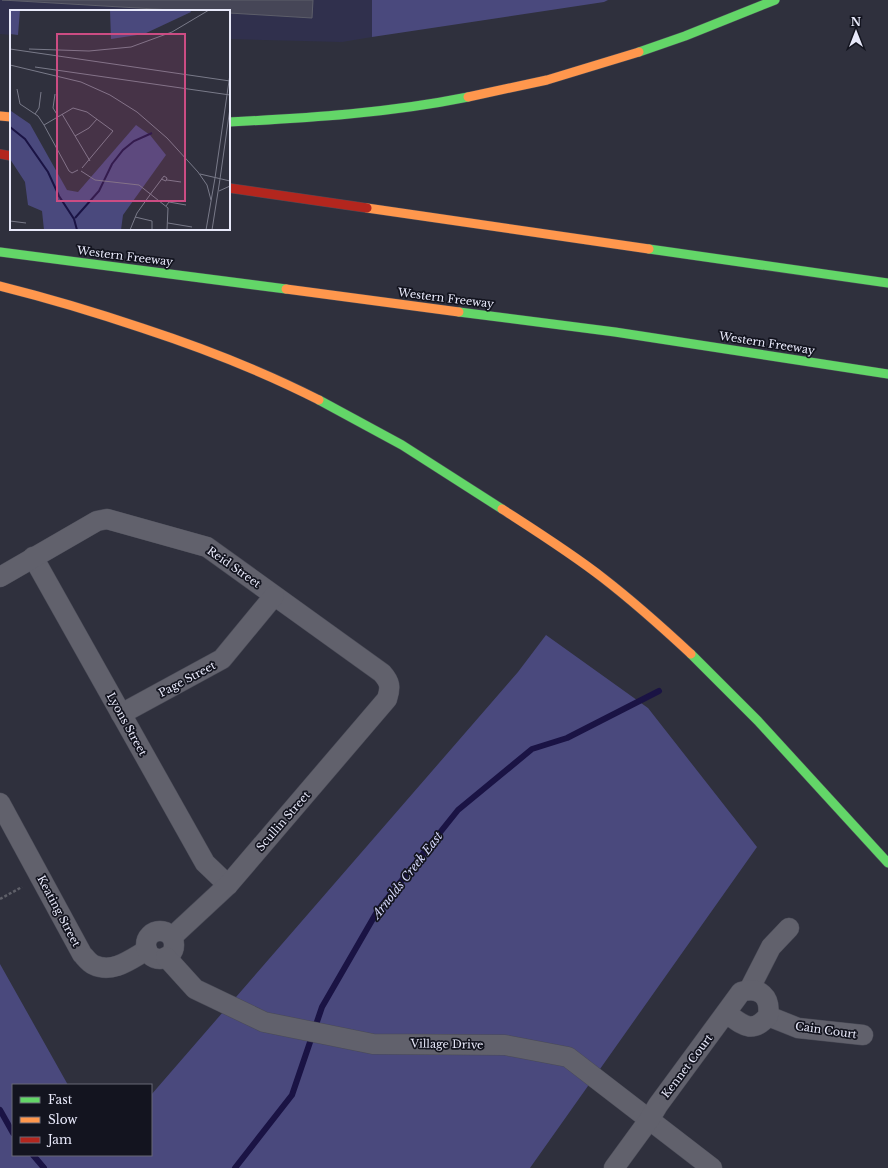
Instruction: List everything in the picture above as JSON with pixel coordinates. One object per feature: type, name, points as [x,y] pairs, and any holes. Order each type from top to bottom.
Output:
[{"type":"highway","points":[[230,122],[343,115],[404,108],[512,88],[599,65],[662,46],[775,0]]},
{"type":"highway","points":[[0,116],[10,117]]},
{"type":"highway","points":[[0,154],[10,156]]},
{"type":"highway","points":[[230,188],[888,283]]},
{"type":"highway","name":"Western Freeway","points":[[0,252],[615,332],[888,374]]},
{"type":"highway","points":[[0,286],[95,312],[237,363],[302,392],[368,425],[448,473],[554,543],[617,590],[666,632],[721,683],[765,727],[888,863]]},
{"type":"street","name":"Reid Street","points":[[1,574],[96,520],[107,519],[208,547],[382,673],[388,680],[390,686],[387,699]]},
{"type":"street","name":"Lyons Street","points":[[33,557],[205,863],[228,885]]},
{"type":"street","name":"Page Street","points":[[121,714],[222,660],[274,596]]},
{"type":"street","name":"Scullin Street","points":[[172,937],[228,885],[387,699]]},
{"type":"street","name":"Keating Street","points":[[0,802],[82,954],[92,964],[103,968],[117,967],[147,950]]},
{"type":"street","name":"Kennet Court","points":[[614,1168],[649,1120],[658,1104],[741,992],[749,990],[771,947],[789,928]]},
{"type":"street","points":[[161,930],[172,937],[174,946],[173,951],[166,957],[162,959],[153,957],[147,950],[146,940],[152,933],[161,930]]},
{"type":"street","name":"Village Drive","points":[[166,957],[195,989],[264,1022],[372,1044],[505,1045],[568,1056],[712,1168]]},
{"type":"street","points":[[726,1013],[748,1027],[758,1025],[768,1016],[769,1010],[766,998],[756,990],[749,990]]},
{"type":"street","name":"Cain Court","points":[[768,1016],[798,1028],[863,1035]]},
{"type":"path","points":[[0,899],[40,877]]},
{"type":"shaded area","points":[[0,0],[372,0],[372,37],[342,42],[230,39],[230,10],[10,10],[10,35],[0,34]]},
{"type":"shaded area","points":[[372,0],[608,0],[604,2],[372,37]]},
{"type":"shaded area","points":[[546,635],[648,708],[757,847],[530,1168],[0,1168],[0,964],[67,1084],[12,1084],[12,1156],[152,1156],[152,1094],[518,672]]},
{"type":"building","points":[[2,0],[313,0],[312,18],[230,13],[230,10],[172,10]]},
{"type":"waterway","name":"Arnolds Creek East","points":[[235,1168],[292,1095],[322,1007],[378,910],[458,810],[532,749],[567,738],[659,691]]},
{"type":"waterway","points":[[0,1110],[12,1131]]},
{"type":"waterway","points":[[34,1156],[44,1168]]},
{"type":"traffic: fast","points":[[639,52],[685,36],[775,0]]},
{"type":"traffic: fast","points":[[230,122],[319,117],[379,111],[438,103],[468,97]]},
{"type":"traffic: fast","points":[[649,249],[888,283]]},
{"type":"traffic: fast","points":[[0,252],[286,289]]},
{"type":"traffic: fast","points":[[459,312],[615,332],[888,374]]},
{"type":"traffic: fast","points":[[319,400],[402,445],[502,509]]},
{"type":"traffic: fast","points":[[691,654],[758,721],[888,863]]},
{"type":"traffic: slow","points":[[468,97],[547,80],[639,52]]},
{"type":"traffic: slow","points":[[0,116],[10,117]]},
{"type":"traffic: slow","points":[[367,208],[649,249]]},
{"type":"traffic: slow","points":[[0,286],[89,311],[187,344],[254,370],[319,400]]},
{"type":"traffic: slow","points":[[286,289],[459,312]]},
{"type":"traffic: slow","points":[[502,509],[566,551],[603,578],[626,596],[691,654]]},
{"type":"traffic: jam","points":[[0,154],[10,156]]},
{"type":"traffic: jam","points":[[230,188],[367,208]]}]
